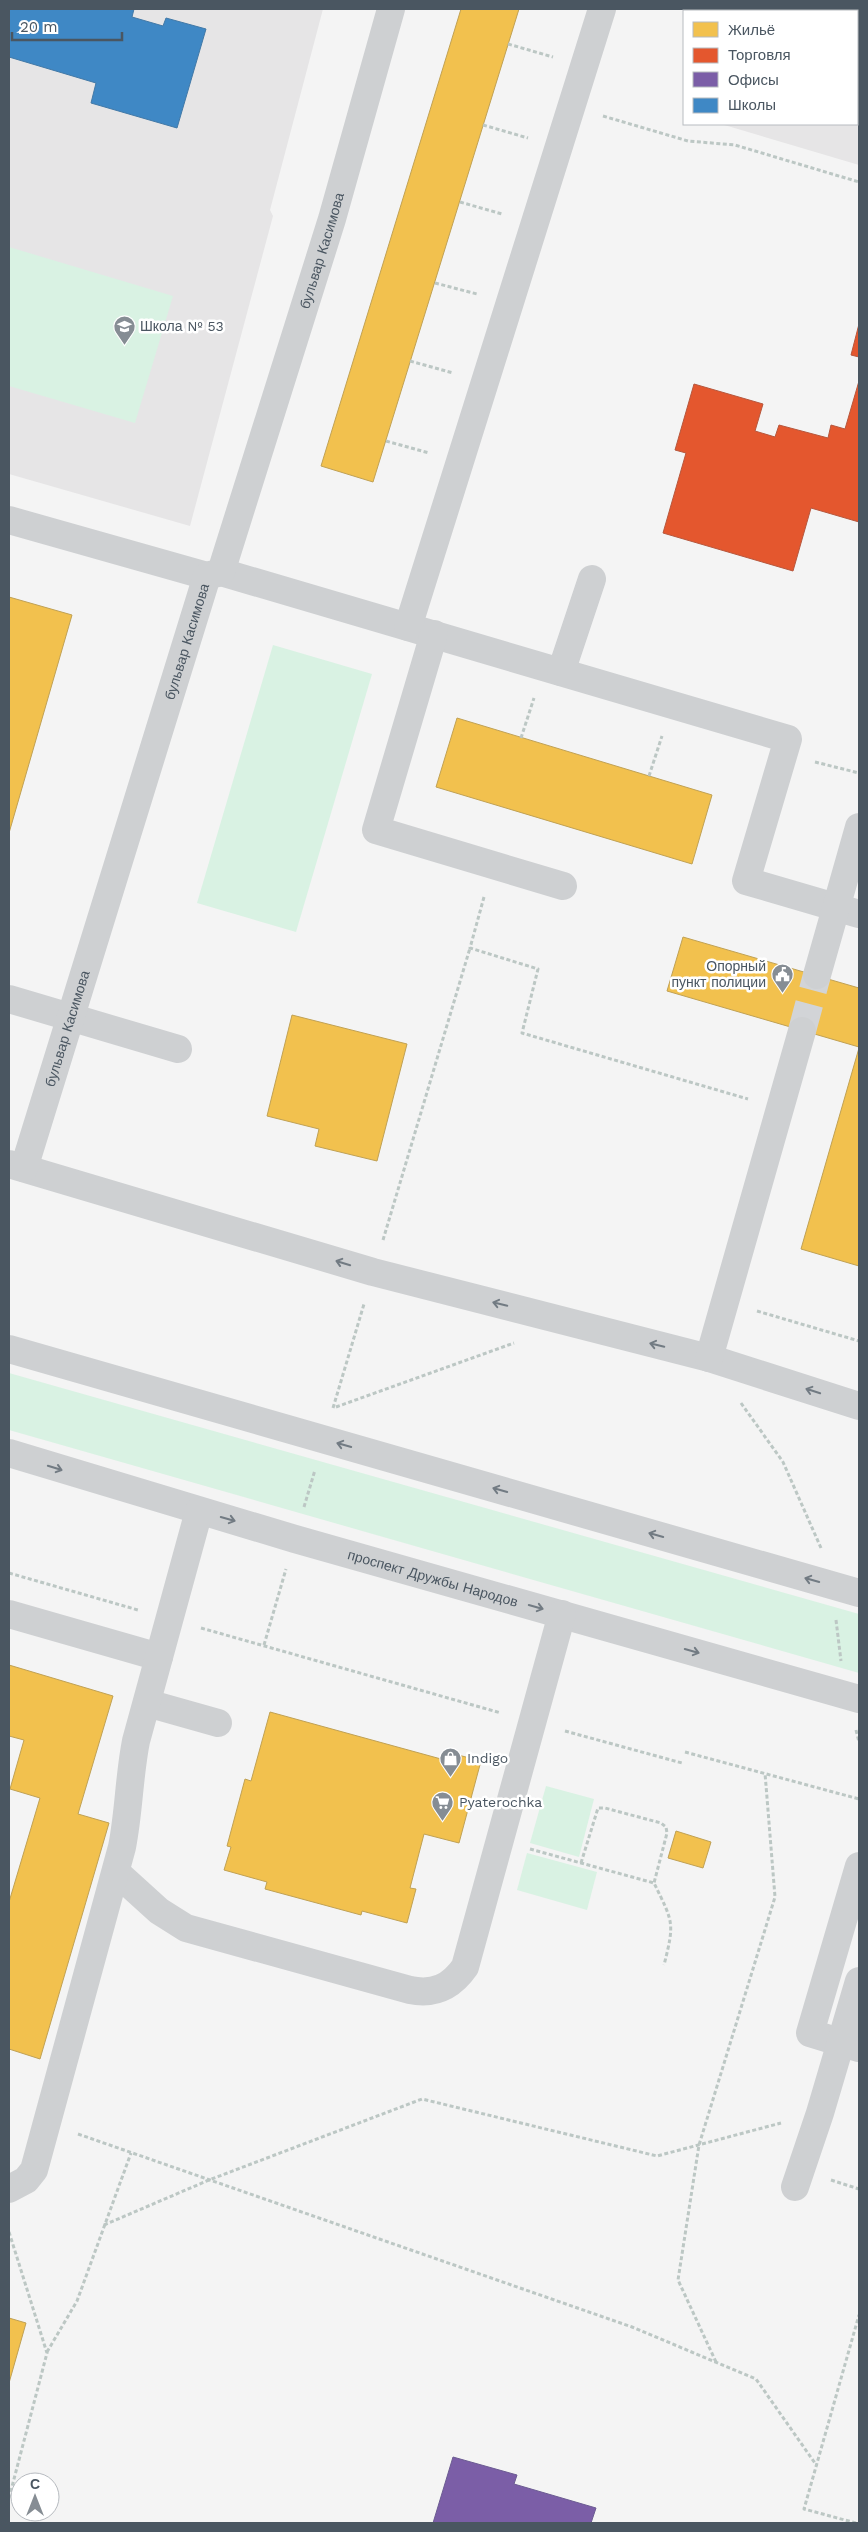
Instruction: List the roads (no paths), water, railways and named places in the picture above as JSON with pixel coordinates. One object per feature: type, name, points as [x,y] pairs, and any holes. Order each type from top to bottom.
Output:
[{"type":"street","name":"бульвар Касимова","points":[[17,1166],[71,1017],[214,574],[332,219],[391,9]]},
{"type":"street","points":[[563,886],[376,830],[460,462],[602,9]]},
{"type":"street","points":[[9,520],[421,631],[788,739],[746,881],[848,911]]},
{"type":"street","points":[[553,669],[592,579]]},
{"type":"street","points":[[817,975],[848,911],[859,827]]},
{"type":"street","points":[[9,999],[178,1049]]},
{"type":"street","points":[[709,1358],[802,1031]]},
{"type":"street","points":[[17,1166],[373,1272],[709,1358],[859,1406]]},
{"type":"street","points":[[9,1349],[859,1593]]},
{"type":"street","name":"проспект Дружбы Народов","points":[[9,1454],[199,1511],[859,1699]]},
{"type":"street","points":[[9,2189],[26,2180],[34,2170],[116,1872],[126,1829],[133,1755],[199,1511]]},
{"type":"street","points":[[9,1614],[159,1657]]},
{"type":"street","points":[[116,1872],[158,1911],[186,1928],[410,1990],[422,1992],[435,1991],[456,1980],[465,1967],[562,1614]]},
{"type":"street","points":[[147,1703],[218,1723]]},
{"type":"street","points":[[850,2045],[810,2033],[859,1866]]},
{"type":"street","points":[[795,2187],[820,2113],[850,2045],[859,1981]]},
{"type":"tunnel","points":[[802,1031],[817,975]]},
{"type":"place","name":"Школа № 53","points":[[124,345]]},
{"type":"place","name":"Опорный пункт полиции","points":[[782,993]]},
{"type":"place","name":"Indigo","points":[[451,1777]]},
{"type":"place","name":"Pyaterochka","points":[[443,1821]]}]
